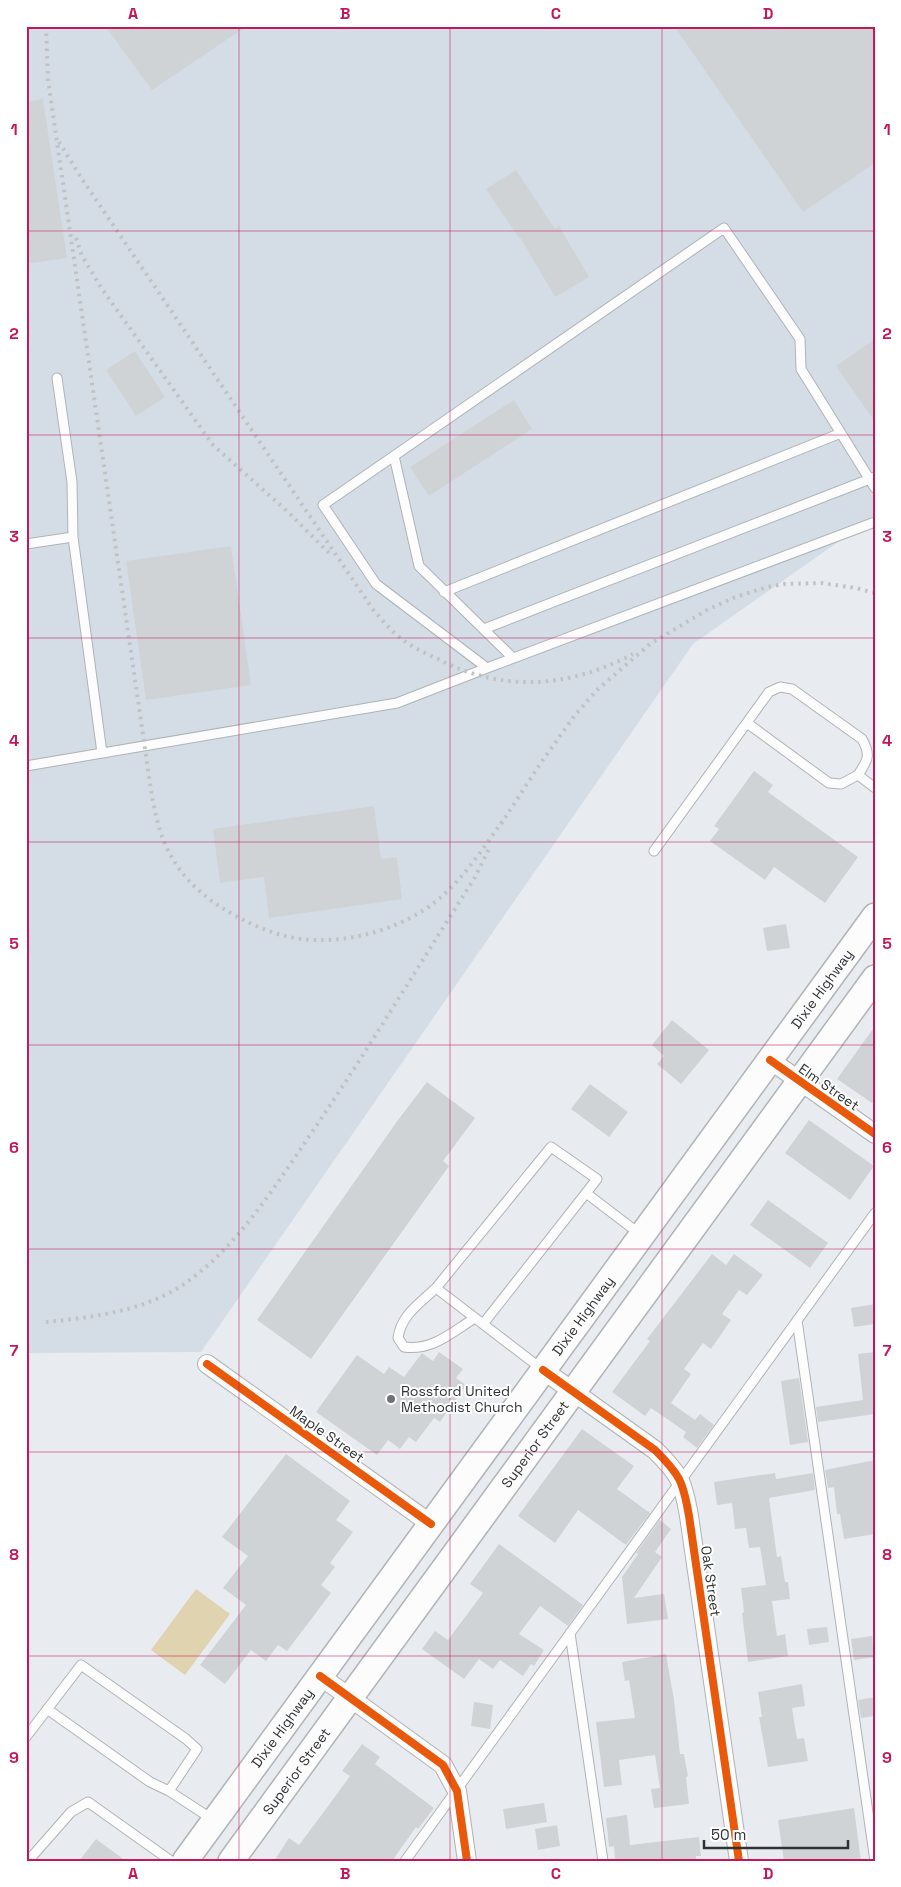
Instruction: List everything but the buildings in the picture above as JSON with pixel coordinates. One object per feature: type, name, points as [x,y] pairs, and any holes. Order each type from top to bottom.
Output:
[{"type":"main road","name":"Dixie Highway","points":[[185,1861],[875,916]]},
{"type":"main road","name":"Superior Street","points":[[231,1861],[875,978]]},
{"type":"street","name":"Elm Street","points":[[770,1060],[875,1134]]},
{"type":"street","name":"Maple Street","points":[[207,1364],[432,1524]]},
{"type":"street","name":"Oak Street","points":[[543,1370],[654,1450],[669,1464],[681,1480],[686,1494],[739,1861]]},
{"type":"street","points":[[320,1676],[442,1765],[457,1791],[467,1861]]},
{"type":"lane","points":[[484,629],[873,482],[801,369],[800,339],[724,228],[323,505],[376,584],[487,668]]},
{"type":"lane","points":[[57,378],[72,482],[73,537],[102,753]]},
{"type":"lane","points":[[444,592],[841,433]]},
{"type":"lane","points":[[394,456],[418,566],[512,657]]},
{"type":"lane","points":[[26,766],[397,703],[512,657],[875,522]]},
{"type":"lane","points":[[26,544],[73,537]]},
{"type":"lane","points":[[654,851],[769,692],[780,687],[792,689],[862,739],[868,750],[866,762],[858,775],[841,784],[829,783],[747,723]]},
{"type":"lane","points":[[858,775],[875,788]]},
{"type":"lane","points":[[475,1318],[432,1346],[416,1349],[404,1347],[398,1338],[399,1328],[406,1316],[436,1288],[551,1147],[597,1179],[484,1324]]},
{"type":"lane","points":[[586,1193],[642,1235]]},
{"type":"lane","points":[[405,1861],[875,1213]]},
{"type":"lane","points":[[436,1288],[543,1370]]},
{"type":"lane","points":[[797,1320],[874,1861]]},
{"type":"lane","points":[[570,1633],[603,1861]]},
{"type":"lane","points":[[26,1737],[81,1665],[186,1739],[197,1749],[169,1791]]},
{"type":"lane","points":[[48,1709],[150,1782],[169,1791],[215,1821]]},
{"type":"lane","points":[[28,1861],[71,1812],[88,1802],[172,1861]]},
{"type":"shaded area","points":[[26,26],[875,26],[875,516],[693,644],[201,1352],[26,1353]]},
{"type":"shaded area","points":[[196,1589],[230,1614],[185,1675],[151,1650]]},
{"type":"railway","points":[[46,26],[48,80],[152,797],[161,834],[170,854],[198,890],[216,904],[242,919],[285,936],[302,939],[338,939],[375,932],[409,919],[424,910],[448,891],[458,880],[478,856],[504,819]]},
{"type":"railway","points":[[59,142],[80,176],[374,611],[395,633],[417,649],[462,670],[511,681],[536,682],[585,674],[633,654]]},
{"type":"railway","points":[[76,238],[82,256],[102,289],[213,445],[288,512],[329,553]]},
{"type":"railway","points":[[501,824],[575,715],[597,690],[650,644],[707,610],[733,598],[767,587],[785,584],[821,583],[875,593]]},
{"type":"railway","points":[[46,1322],[101,1315],[155,1300],[187,1282],[205,1268],[238,1235],[267,1198],[328,1109],[474,879],[489,849]]},
{"type":"cycle path","points":[[770,1060],[875,1134]]},
{"type":"cycle path","points":[[207,1364],[431,1524]]},
{"type":"cycle path","points":[[543,1370],[655,1450],[670,1466],[682,1486],[689,1516],[739,1861]]},
{"type":"cycle path","points":[[320,1676],[443,1765],[457,1791],[467,1861]]},
{"type":"place","name":"Rossford United Methodist Church","points":[[391,1399]]}]
